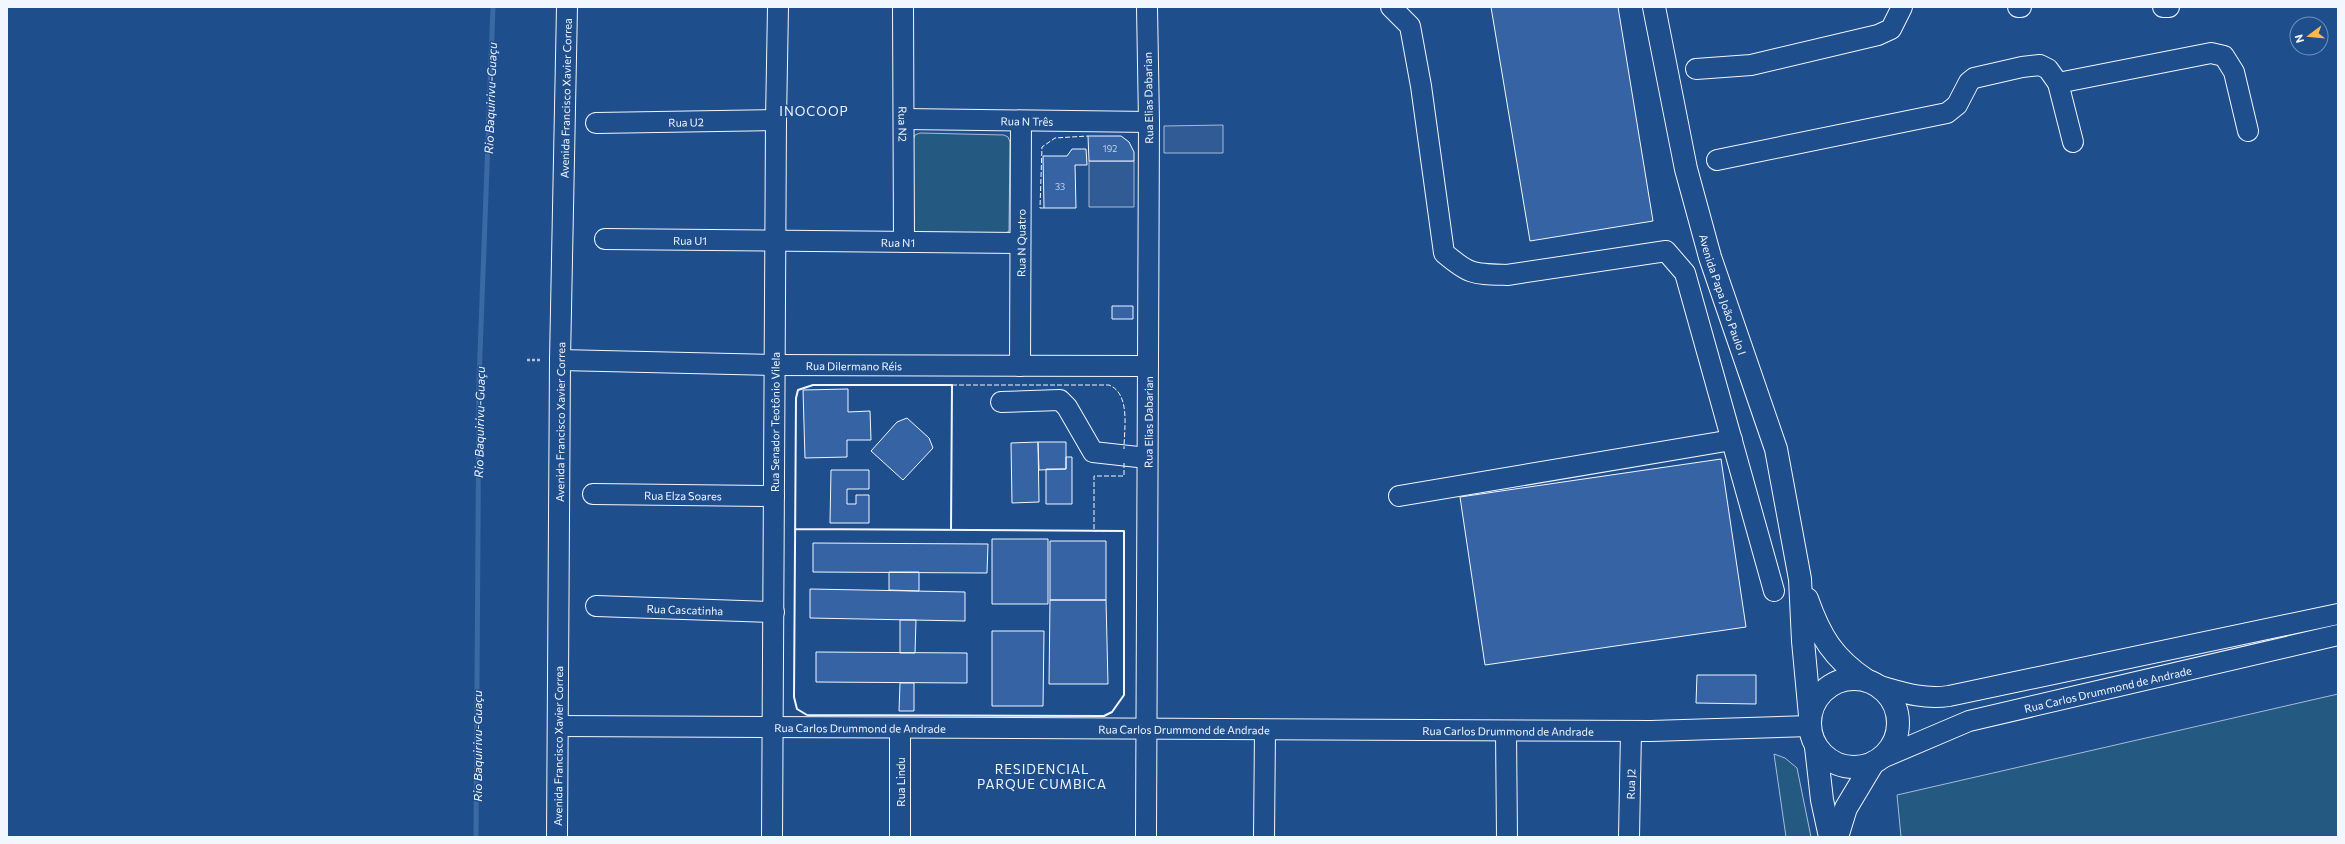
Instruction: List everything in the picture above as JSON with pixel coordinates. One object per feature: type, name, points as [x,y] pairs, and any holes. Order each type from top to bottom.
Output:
[{"type":"main road","name":"Avenida Papa João Paulo I","points":[[1654,7],[1686,169],[1710,256],[1776,449],[1800,579],[1803,641],[1810,721]]},
{"type":"main road","name":"Avenida Papa João Paulo I","points":[[1800,579],[1816,624],[1826,642],[1839,660],[1871,682]]},
{"type":"main road","points":[[1830,837],[1822,800],[1816,747],[1810,721],[1816,701],[1826,688],[1845,679],[1871,682],[1891,699],[1898,720],[1894,741],[1877,760],[1846,808],[1837,837]]},
{"type":"main road","points":[[1816,747],[1831,761],[1841,766],[1852,768],[1877,760]]},
{"type":"street","name":"Avenida Francisco Xavier Correa","points":[[557,837],[560,360],[567,7]]},
{"type":"street","name":"Rua Senador Teotônio Vilela","points":[[772,837],[775,240],[778,7]]},
{"type":"street","name":"Rua N2","points":[[903,7],[905,119],[904,242]]},
{"type":"street","name":"Rua Elias Dabarian","points":[[1146,837],[1149,122],[1147,7]]},
{"type":"street","points":[[1391,7],[1410,26],[1421,86],[1444,253],[1464,271],[1483,274],[1507,275],[1666,251],[1685,273],[1774,591]]},
{"type":"street","points":[[1696,69],[1751,65],[1878,35],[1891,29],[1902,7]]},
{"type":"street","points":[[2163,7],[2169,7]]},
{"type":"street","points":[[2058,83],[2211,53],[2224,56],[2234,72],[2248,131]]},
{"type":"street","points":[[1717,160],[1947,112],[1957,105],[1969,82],[1980,76],[2040,65],[2048,69],[2058,83],[2073,142]]},
{"type":"street","name":"Rua N Três","points":[[905,119],[1149,122]]},
{"type":"street","name":"Rua U2","points":[[596,123],[776,120]]},
{"type":"street","name":"Rua N Quatro","points":[[1020,366],[1021,121]]},
{"type":"street","name":"Rua U1","points":[[605,239],[775,240]]},
{"type":"street","name":"Rua N1","points":[[775,240],[1020,243]]},
{"type":"street","name":"Rua Dilermano Réis","points":[[560,360],[775,365],[1148,366]]},
{"type":"street","points":[[1001,402],[1060,400],[1067,407],[1093,452],[1147,458]]},
{"type":"street","points":[[1398,496],[1732,440]]},
{"type":"street","name":"Rua Elza Soares","points":[[593,494],[774,496]]},
{"type":"street","name":"Rua Cascatinha","points":[[596,606],[774,612]]},
{"type":"street","points":[[1871,682],[1920,697],[1949,696],[2338,614]]},
{"type":"street","name":"Rua Carlos Drummond de Andrade","points":[[1877,760],[1969,722],[2338,635]]},
{"type":"street","name":"Rua Carlos Drummond de Andrade","points":[[558,726],[1631,731],[1810,721]]},
{"type":"street","name":"Rua Lindu","points":[[900,728],[900,837]]},
{"type":"street","points":[[1264,837],[1265,730]]},
{"type":"street","points":[[1506,731],[1507,837]]},
{"type":"street","name":"Rua J2","points":[[1629,837],[1631,731]]},
{"type":"shaded area","points":[[1223,125],[1223,153],[1164,153],[1164,126]]},
{"type":"shaded area","points":[[920,133],[1004,135],[1008,137],[1010,142],[1009,231],[1006,233],[914,232],[913,140],[915,135]]},
{"type":"shaded area","points":[[1089,161],[1134,161],[1134,207],[1089,207]]},
{"type":"shaded area","points":[[2338,694],[2338,837],[1901,837],[1897,795]]},
{"type":"shaded area","points":[[1774,754],[1785,758],[1797,768],[1811,837],[1786,837]]},
{"type":"building","points":[[1491,7],[1618,7],[1653,221],[1530,241]]},
{"type":"building","points":[[1088,136],[1121,136],[1129,142],[1134,152],[1134,161],[1089,161]]},
{"type":"building","points":[[1072,149],[1086,149],[1087,165],[1075,165],[1076,208],[1044,208],[1043,156],[1067,156]]},
{"type":"building","points":[[1112,306],[1133,306],[1133,319],[1112,319]]},
{"type":"building","points":[[848,389],[848,412],[870,411],[871,440],[847,440],[847,457],[805,458],[803,390]]},
{"type":"building","points":[[907,418],[929,438],[933,448],[903,480],[871,451],[897,422]]},
{"type":"building","points":[[1038,442],[1039,502],[1012,503],[1011,443]]},
{"type":"building","points":[[1038,442],[1066,442],[1066,469],[1039,470]]},
{"type":"building","points":[[1066,457],[1072,457],[1072,504],[1046,504],[1046,469],[1066,469]]},
{"type":"building","points":[[1721,459],[1746,627],[1485,665],[1460,497]]},
{"type":"building","points":[[831,470],[869,470],[869,489],[847,489],[847,504],[856,504],[856,495],[869,495],[869,523],[830,523]]},
{"type":"building","points":[[992,539],[1048,539],[1048,604],[992,604]]},
{"type":"building","points":[[1050,541],[1106,541],[1106,600],[1050,600]]},
{"type":"building","points":[[813,543],[988,544],[987,573],[813,572]]},
{"type":"building","points":[[889,572],[919,572],[919,591],[889,590]]},
{"type":"building","points":[[810,589],[965,592],[965,621],[810,618]]},
{"type":"building","points":[[1050,600],[1106,600],[1108,684],[1049,684]]},
{"type":"building","points":[[900,620],[916,620],[915,653],[900,653]]},
{"type":"building","points":[[992,631],[1044,631],[1043,706],[992,706]]},
{"type":"building","points":[[816,652],[967,653],[967,683],[816,682]]},
{"type":"building","points":[[1697,675],[1756,675],[1756,704],[1696,703]]},
{"type":"building","points":[[900,683],[914,683],[914,711],[899,711]]},
{"type":"waterway","name":"Rio Baquirivu-Guaçu","points":[[476,837],[479,380],[493,7]]},
{"type":"fence","points":[[1044,208],[1040,208],[1042,147],[1055,138],[1088,136]]},
{"type":"fence","points":[[952,385],[1109,385],[1121,396],[1123,404],[1125,413],[1124,449]]},
{"type":"fence","points":[[1124,463],[1124,476],[1094,476],[1094,531],[1124,531]]},
{"type":"wall","points":[[795,529],[1124,531],[1124,695],[1112,712],[1104,716],[807,715],[797,709],[794,697],[796,398],[798,390],[813,385],[952,385],[951,530]]},
{"type":"district","name":"INOCOOP","points":[[814,111]]},
{"type":"district","name":"RESIDENCIAL PARQUE CUMBICA","points":[[1042,776]]}]
